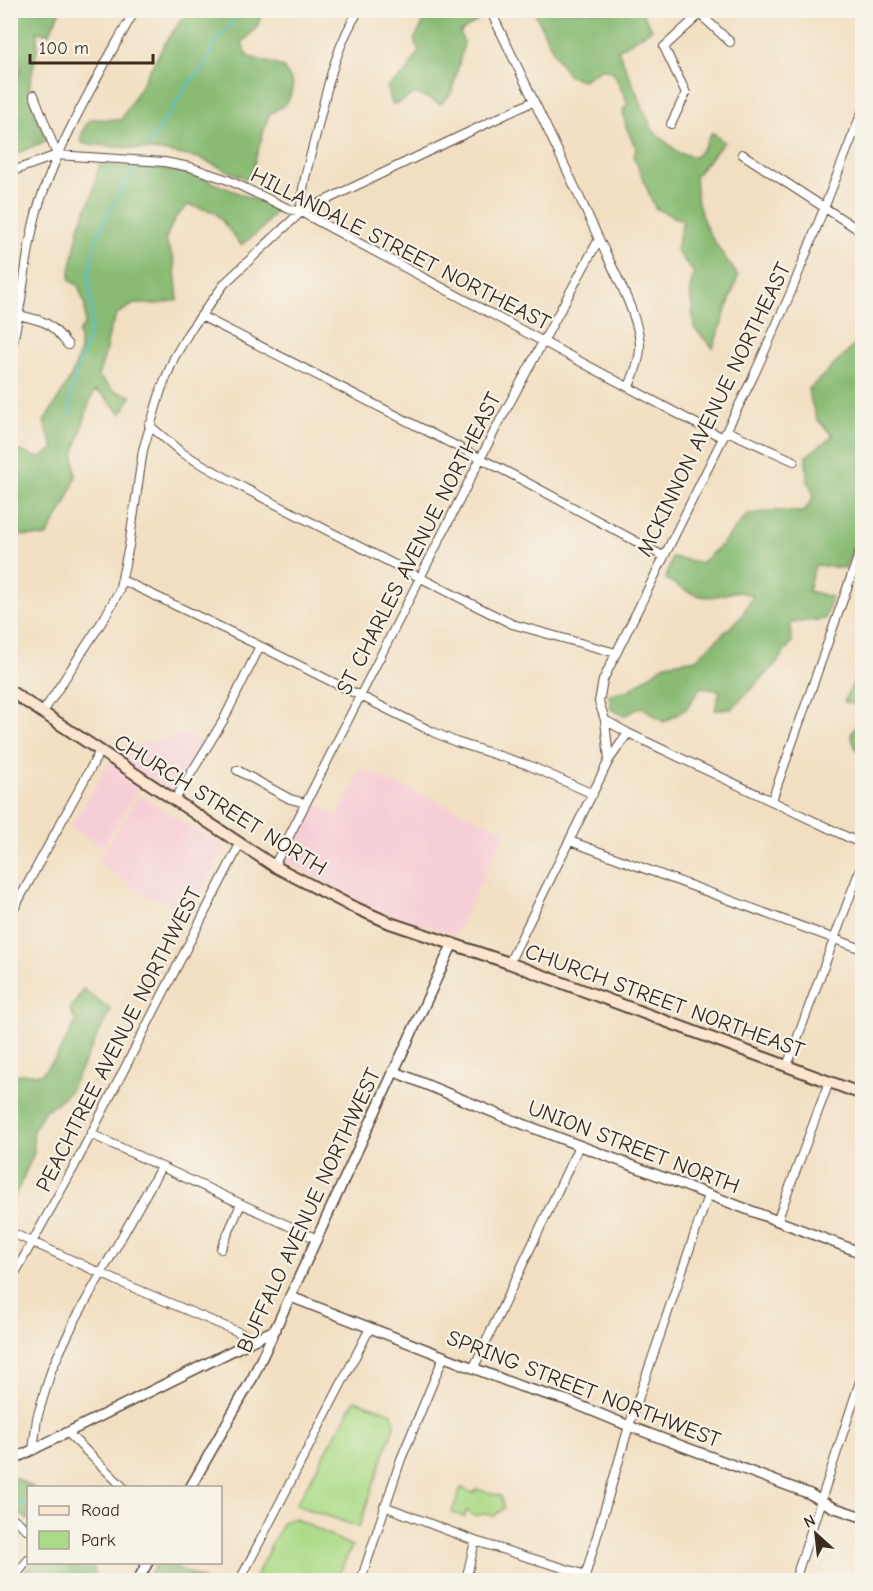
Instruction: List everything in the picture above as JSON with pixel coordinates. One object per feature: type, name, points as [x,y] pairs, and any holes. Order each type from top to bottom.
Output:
[{"type":"main road","name":"CHURCH STREET NORTH","points":[[10,691],[274,866],[383,920],[453,943]]},
{"type":"main road","name":"CHURCH STREET NORTHEAST","points":[[453,943],[862,1094]]},
{"type":"street","points":[[10,353],[39,206],[57,155],[77,114],[135,10]]},
{"type":"street","points":[[301,212],[301,199],[331,72],[344,38],[359,10]]},
{"type":"street","points":[[490,10],[624,293],[638,330],[639,353],[629,387]]},
{"type":"street","points":[[671,124],[686,93],[664,47],[698,12],[730,42]]},
{"type":"street","points":[[34,95],[57,155]]},
{"type":"street","points":[[43,712],[105,617],[122,580],[142,450],[149,425],[174,358],[225,283],[301,212],[534,101]]},
{"type":"street","name":"MCKINNON AVENUE NORTHEAST","points":[[609,760],[605,720],[599,702],[603,680],[725,434],[791,292],[862,112]]},
{"type":"street","points":[[742,154],[862,232]]},
{"type":"street","name":"HILLANDALE STREET NORTHEAST","points":[[10,171],[57,155],[164,162],[190,166],[228,180],[289,209],[301,212],[629,387],[725,434],[794,461]]},
{"type":"street","name":"ST CHARLES AVENUE NORTHEAST","points":[[274,866],[481,458],[599,239]]},
{"type":"street","points":[[18,315],[43,320],[55,328],[68,345]]},
{"type":"street","points":[[201,316],[481,458],[663,556]]},
{"type":"street","points":[[149,425],[182,453],[244,488],[512,624],[615,653]]},
{"type":"street","points":[[772,800],[862,546]]},
{"type":"street","points":[[122,580],[456,742],[528,765],[594,794]]},
{"type":"street","points":[[174,801],[223,721],[260,646]]},
{"type":"street","points":[[605,720],[862,844]]},
{"type":"street","name":"MCKINNON AVENUE NORTHEAST","points":[[509,963],[609,760],[628,733]]},
{"type":"street","points":[[10,916],[100,751]]},
{"type":"street","points":[[237,770],[290,799],[305,803]]},
{"type":"street","points":[[570,842],[862,949]]},
{"type":"street","name":"PEACHTREE AVENUE NORTHWEST","points":[[10,1282],[91,1134],[240,844]]},
{"type":"street","points":[[787,1066],[862,864]]},
{"type":"street","name":"BUFFALO AVENUE NORTHWEST","points":[[191,1486],[253,1377],[453,943]]},
{"type":"street","name":"UNION STREET NORTH","points":[[393,1071],[507,1119],[862,1253]]},
{"type":"street","points":[[777,1221],[829,1082]]},
{"type":"street","points":[[91,1134],[317,1239]]},
{"type":"street","points":[[474,1368],[579,1146]]},
{"type":"street","points":[[33,1450],[37,1418],[52,1368],[74,1322],[161,1167]]},
{"type":"street","points":[[384,1506],[475,1541],[585,1578],[629,1426],[708,1195]]},
{"type":"street","points":[[221,1249],[241,1204]]},
{"type":"street","points":[[10,1232],[255,1339]]},
{"type":"street","name":"SPRING STREET NORTHWEST","points":[[291,1298],[522,1387],[566,1400],[810,1494],[832,1506],[862,1517]]},
{"type":"street","points":[[240,1580],[370,1328]]},
{"type":"street","points":[[10,1461],[276,1329]]},
{"type":"street","points":[[361,1581],[400,1459],[444,1356]]},
{"type":"street","points":[[795,1581],[862,1374]]},
{"type":"street","points":[[67,1432],[122,1486]]},
{"type":"street","points":[[10,1516],[27,1529]]},
{"type":"street","points":[[466,1581],[475,1541]]},
{"type":"street","points":[[12,1581],[27,1561]]},
{"type":"street","points":[[138,1581],[147,1564]]},
{"type":"shaded area","points":[[188,733],[203,745],[174,794],[146,776],[103,847],[70,827],[118,749]]},
{"type":"shaded area","points":[[361,769],[506,831],[455,935],[368,908],[280,857],[309,801],[338,815]]},
{"type":"shaded area","points":[[139,795],[225,848],[193,910],[145,895],[98,861]]},
{"type":"green space","points":[[480,10],[480,19],[460,32],[464,43],[452,92],[441,104],[415,93],[399,103],[392,104],[387,87],[407,72],[419,50],[414,40],[430,11]]},
{"type":"green space","points":[[11,11],[60,11],[49,34],[37,32],[37,49],[29,88],[34,111],[47,140],[11,156],[11,81],[18,78],[20,62],[17,48],[11,39]]},
{"type":"green space","points":[[187,11],[261,11],[257,27],[242,43],[247,56],[283,67],[293,84],[286,103],[269,114],[249,180],[199,158],[162,151],[85,144],[80,141],[84,128],[91,119],[121,120],[166,42]]},
{"type":"green space","points":[[534,11],[641,11],[652,29],[618,50],[653,131],[679,153],[695,157],[704,147],[712,132],[724,142],[695,176],[702,218],[714,241],[738,276],[713,348],[694,328],[690,289],[694,273],[676,250],[683,221],[655,208],[634,157],[636,148],[626,127],[623,110],[628,103],[613,72],[602,68],[583,80],[569,76],[557,59]]},
{"type":"green space","points":[[99,165],[155,168],[192,174],[277,209],[261,230],[241,245],[215,212],[188,205],[175,218],[165,240],[174,260],[178,300],[157,304],[134,304],[117,314],[110,330],[98,376],[114,391],[132,396],[121,414],[102,394],[95,391],[89,403],[74,455],[76,477],[65,505],[46,537],[19,535],[16,516],[18,499],[11,494],[11,448],[40,458],[54,449],[44,422],[70,379],[79,354],[78,333],[85,324],[85,305],[78,285],[70,281],[70,271],[80,224],[92,196]]},
{"type":"green space","points":[[862,338],[862,524],[845,568],[815,565],[808,591],[832,597],[825,619],[791,623],[792,642],[774,666],[731,709],[715,710],[720,691],[701,687],[686,709],[664,722],[642,707],[623,716],[611,709],[609,694],[629,690],[666,664],[696,659],[741,617],[753,596],[734,592],[709,597],[696,595],[683,589],[666,579],[672,557],[701,563],[722,544],[748,514],[776,511],[804,512],[814,496],[807,479],[806,456],[833,436],[816,418],[808,390]]},
{"type":"green space","points":[[862,669],[862,753],[856,750],[851,734],[861,718],[858,705],[844,702]]},
{"type":"green space","points":[[83,989],[111,1009],[70,1090],[57,1103],[45,1110],[33,1131],[34,1153],[11,1205],[11,1078],[19,1074],[41,1074],[55,1059],[76,1022],[70,1010]]},
{"type":"green space","points":[[355,1400],[392,1413],[395,1423],[359,1527],[296,1505]]},
{"type":"green space","points":[[11,1476],[31,1486],[27,1486],[27,1519],[11,1507]]},
{"type":"green space","points":[[461,1488],[473,1493],[477,1489],[501,1496],[504,1508],[494,1516],[484,1514],[474,1516],[467,1511],[464,1517],[452,1512]]},
{"type":"green space","points":[[294,1518],[352,1546],[336,1580],[254,1580],[283,1522]]},
{"type":"green space","points":[[32,1564],[92,1564],[98,1580],[16,1580]]},
{"type":"green space","points":[[156,1564],[169,1564],[204,1580],[147,1580]]},
{"type":"waterway","points":[[148,147],[187,86],[202,69],[215,44],[242,10]]},
{"type":"waterway","points":[[71,415],[70,403],[74,381],[91,326],[89,287],[91,260],[106,218],[137,167]]},
{"type":"waterway","points":[[10,1499],[27,1506]]}]
